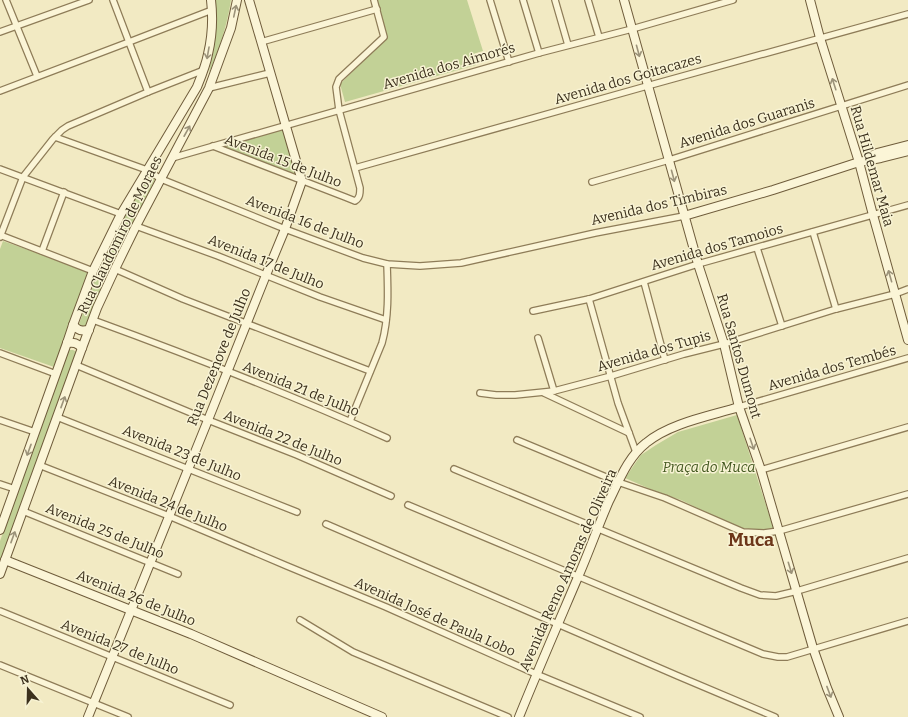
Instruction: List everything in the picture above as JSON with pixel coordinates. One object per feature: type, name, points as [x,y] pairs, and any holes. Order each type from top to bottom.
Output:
[{"type":"main road","name":"Rua Claudomiro de Moraes","points":[[0,530],[93,271],[120,214],[189,103],[204,70],[208,54],[212,10],[211,0]]},
{"type":"main road","name":"Rua Claudomiro de Moraes","points":[[0,574],[93,320],[115,269],[136,226],[209,88],[231,28],[237,0]]},
{"type":"main road","points":[[249,0],[302,181]]},
{"type":"main road","name":"Rua Santos Dumont","points":[[624,0],[684,216],[724,344],[739,407],[761,470],[814,648],[827,688],[839,717]]},
{"type":"main road","name":"Rua Hildemar Maia","points":[[810,0],[820,38],[859,162],[908,340]]},
{"type":"main road","name":"Avenida dos Timbiras","points":[[859,162],[877,153],[908,145]]},
{"type":"main road","name":"Avenida dos Timbiras","points":[[684,216],[773,190],[859,162],[908,151]]},
{"type":"main road","name":"Rua Dezenove de Julho","points":[[88,717],[285,229],[302,181]]},
{"type":"main road","points":[[73,324],[81,331],[89,330]]},
{"type":"main road","points":[[67,343],[73,342],[82,348]]},
{"type":"main road","name":"Avenida Remo Amoras de Oliveira","points":[[519,717],[597,529],[618,482],[636,452],[647,442],[669,429],[739,407]]},
{"type":"main road","name":"Avenida 26 de Julho","points":[[5,560],[191,634],[382,717]]},
{"type":"street","points":[[6,0],[37,76]]},
{"type":"street","points":[[0,32],[89,0]]},
{"type":"street","points":[[113,0],[148,92]]},
{"type":"street","points":[[355,168],[339,110],[336,87],[339,79],[384,37],[374,0]]},
{"type":"street","points":[[490,0],[509,62]]},
{"type":"street","points":[[523,0],[539,53]]},
{"type":"street","points":[[555,0],[568,45]]},
{"type":"street","points":[[588,0],[599,37]]},
{"type":"street","name":"Avenida dos Aimorés","points":[[172,158],[539,53],[632,29],[733,0]]},
{"type":"street","points":[[261,42],[377,9]]},
{"type":"street","points":[[0,90],[212,10]]},
{"type":"street","name":"Avenida dos Goitacazes","points":[[355,168],[908,14]]},
{"type":"street","points":[[93,271],[0,236],[23,177],[55,137],[68,126],[204,70]]},
{"type":"street","points":[[209,88],[270,73]]},
{"type":"street","name":"Avenida dos Guaranis","points":[[592,182],[669,160],[908,85]]},
{"type":"street","name":"Avenida 16 de Julho","points":[[55,137],[147,170],[161,178],[285,229],[363,258],[387,264],[420,266],[461,263]]},
{"type":"street","name":"Avenida 15 de Julho","points":[[213,146],[355,201],[360,196],[360,188],[355,168]]},
{"type":"street","points":[[0,169],[120,214]]},
{"type":"street","points":[[42,251],[64,192]]},
{"type":"street","name":"Avenida dos Tamoios","points":[[533,311],[589,300],[698,264],[908,206]]},
{"type":"street","name":"Avenida dos Timbiras","points":[[461,263],[595,233],[684,216]]},
{"type":"street","name":"Avenida 17 de Julho","points":[[136,226],[386,320]]},
{"type":"street","points":[[814,232],[836,309]]},
{"type":"street","points":[[757,248],[782,326]]},
{"type":"street","points":[[350,421],[382,343],[385,332],[387,264]]},
{"type":"street","points":[[115,269],[183,299],[370,371]]},
{"type":"street","points":[[644,282],[665,360]]},
{"type":"street","name":"Avenida dos Tupis","points":[[480,393],[515,395],[554,391],[724,344],[836,309],[895,294],[908,289]]},
{"type":"street","points":[[589,300],[618,403],[636,452]]},
{"type":"street","name":"Avenida 21 de Julho","points":[[93,320],[227,371],[350,421],[387,438]]},
{"type":"street","points":[[538,338],[554,391]]},
{"type":"street","points":[[0,353],[56,374]]},
{"type":"street","name":"Avenida dos Tembés","points":[[739,407],[908,358]]},
{"type":"street","name":"Avenida 22 de Julho","points":[[76,365],[296,455],[391,496]]},
{"type":"street","points":[[544,393],[629,433]]},
{"type":"street","name":"Avenida 23 de Julho","points":[[57,417],[297,512]]},
{"type":"street","points":[[0,420],[35,432]]},
{"type":"street","points":[[761,470],[908,428]]},
{"type":"street","points":[[517,440],[618,482],[665,498],[743,532],[764,533],[779,531],[908,494]]},
{"type":"street","name":"Avenida 24 de Julho","points":[[39,465],[169,516],[286,566]]},
{"type":"street","points":[[454,468],[597,529],[760,595],[776,596],[797,591],[908,558]]},
{"type":"street","points":[[0,484],[15,490]]},
{"type":"street","points":[[408,505],[763,654],[787,657],[908,620]]},
{"type":"street","name":"Avenida 25 de Julho","points":[[23,511],[178,574]]},
{"type":"street","points":[[326,524],[775,717]]},
{"type":"street","name":"Avenida José de Paula Lobo","points":[[286,566],[386,607],[536,674],[640,717]]},
{"type":"street","name":"Avenida 27 de Julho","points":[[0,611],[230,705]]},
{"type":"street","points":[[300,620],[353,652],[508,717]]},
{"type":"street","points":[[0,664],[128,717]]},
{"type":"green space","points":[[215,0],[231,0],[222,38],[209,73],[215,32]]},
{"type":"green space","points":[[377,0],[467,0],[483,51],[473,54],[476,65],[345,102],[340,84],[387,38]]},
{"type":"green space","points":[[282,128],[284,130],[298,178],[222,147]]},
{"type":"green space","points":[[149,173],[156,177],[117,256],[111,261],[107,261],[104,255],[111,237]]},
{"type":"green space","points":[[3,241],[88,271],[54,367],[0,348],[0,249]]},
{"type":"green space","points":[[104,267],[107,271],[87,327],[82,327],[79,324],[99,269]]},
{"type":"green space","points":[[69,350],[77,352],[0,563],[0,541]]},
{"type":"green space","name":"Praça do Muca","points":[[737,415],[774,530],[742,528],[681,500],[657,492],[625,478],[641,455],[678,432]]},
{"type":"district","name":"Muca","points":[[751,540]]}]
